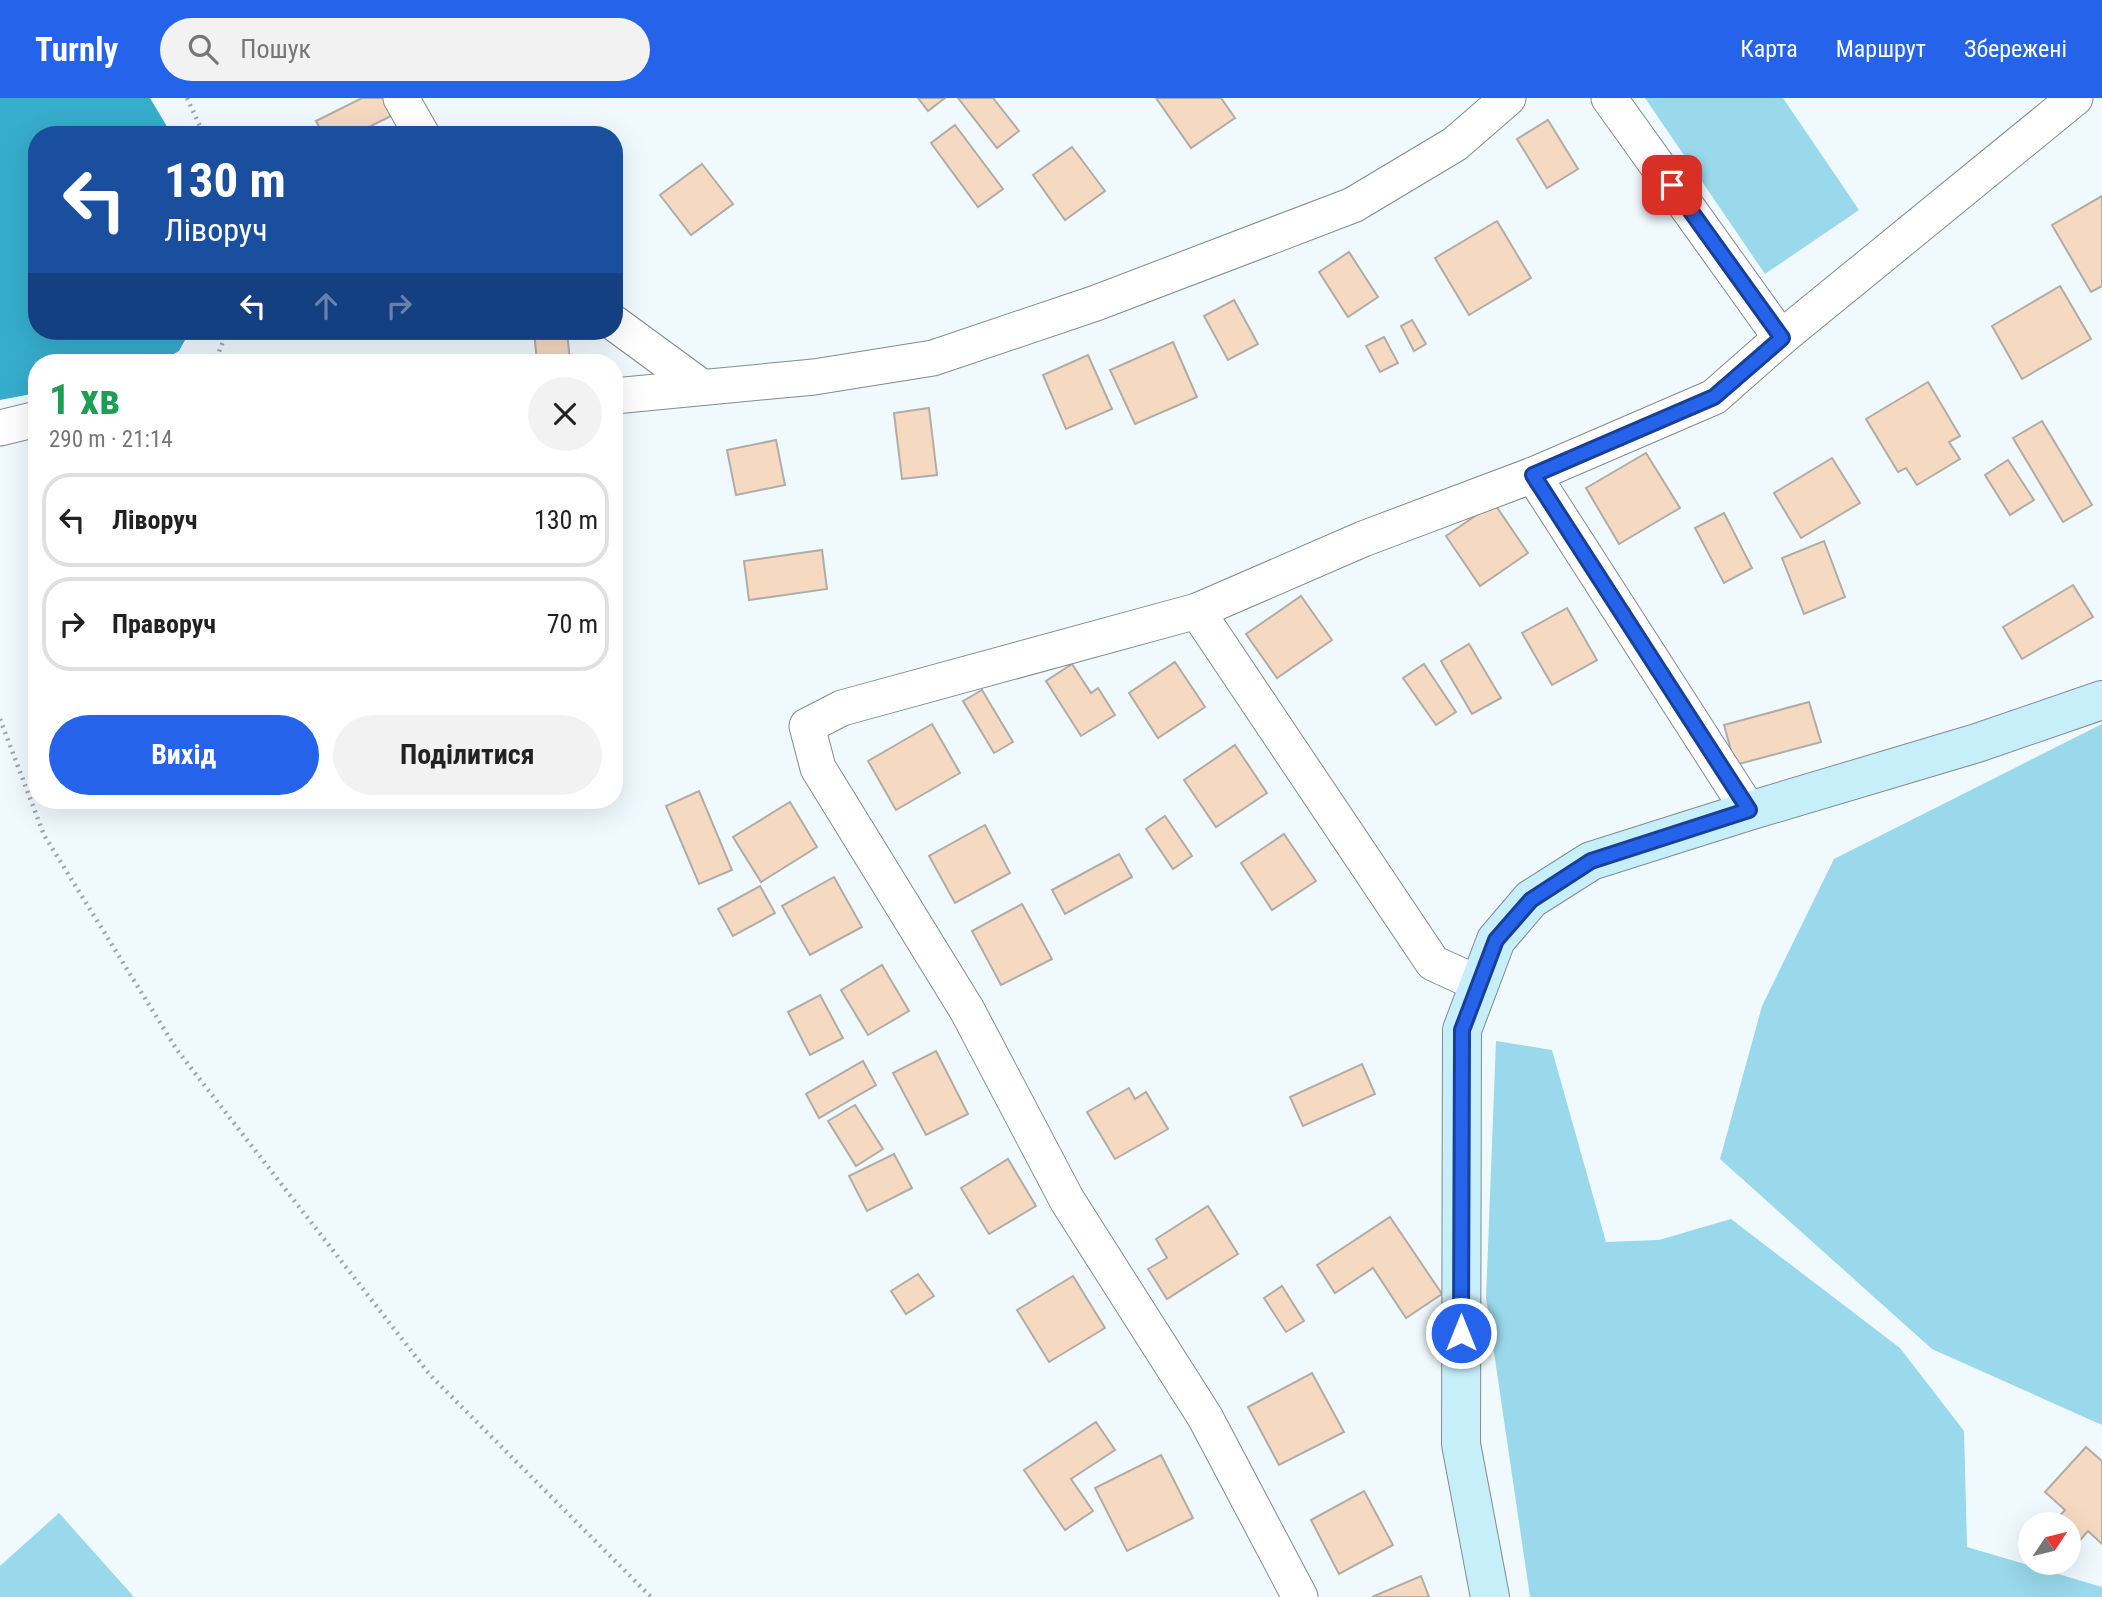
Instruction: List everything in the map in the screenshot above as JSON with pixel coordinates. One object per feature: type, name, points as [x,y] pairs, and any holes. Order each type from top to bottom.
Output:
[{"type":"street","points":[[401,98],[417,126]]},
{"type":"street","points":[[623,395],[814,377],[933,358],[1096,303],[1353,205],[1455,145],[1508,98]]},
{"type":"street","points":[[1609,98],[1782,338]]},
{"type":"street","points":[[1300,1597],[1205,1417],[1067,1200],[967,1010],[818,768],[807,726],[842,708],[1197,611],[1363,539],[1533,475],[1714,397],[2075,98]]},
{"type":"street","points":[[623,330],[700,386]]},
{"type":"street","points":[[0,428],[28,421]]},
{"type":"street","points":[[1533,475],[1749,810]]},
{"type":"street","points":[[1197,611],[1433,963],[1479,984]]},
{"type":"street","points":[[1490,1597],[1461,1444],[1462,1030],[1496,940],[1531,900],[1591,861],[1749,810],[1977,743],[2102,700]]},
{"type":"path","points":[[187,98],[200,126]]},
{"type":"path","points":[[0,719],[28,793]]},
{"type":"path","points":[[34,809],[44,835],[177,1050],[430,1375],[651,1597]]},
{"type":"shaded area","points":[[0,98],[150,98],[167,126],[28,126],[28,340],[185,340],[179,351],[174,354],[28,354],[28,395],[0,400]]},
{"type":"shaded area","points":[[1645,98],[1783,98],[1859,210],[1765,274]]},
{"type":"shaded area","points":[[2102,724],[2102,1425],[1932,1349],[1720,1159],[1762,1006],[1834,859]]},
{"type":"shaded area","points":[[1496,1041],[1552,1050],[1606,1242],[1659,1240],[1731,1219],[1900,1348],[1964,1431],[1967,1547],[2018,1562],[2018,1575],[2062,1575],[2102,1587],[2102,1597],[1530,1597],[1486,1298]]},
{"type":"shaded area","points":[[59,1513],[134,1597],[0,1597],[0,1566]]},
{"type":"building","points":[[362,98],[392,98],[399,112],[371,126],[318,126],[316,121]]},
{"type":"building","points":[[918,98],[945,98],[928,111]]},
{"type":"building","points":[[958,98],[993,98],[1019,131],[997,148]]},
{"type":"building","points":[[1156,98],[1221,98],[1235,118],[1191,148]]},
{"type":"building","points":[[1548,120],[1578,169],[1547,188],[1517,139]]},
{"type":"building","points":[[955,125],[1003,189],[978,207],[931,143]]},
{"type":"building","points":[[1072,147],[1105,191],[1065,220],[1033,175]]},
{"type":"building","points":[[702,164],[733,204],[691,235],[660,195]]},
{"type":"building","points":[[2102,196],[2102,286],[2091,292],[2052,225]]},
{"type":"building","points":[[1497,221],[1531,278],[1469,315],[1435,258]]},
{"type":"building","points":[[1349,252],[1378,297],[1348,317],[1319,272]]},
{"type":"building","points":[[2060,286],[2091,339],[2022,379],[1992,326]]},
{"type":"building","points":[[1234,300],[1258,344],[1228,360],[1204,316]]},
{"type":"building","points":[[1412,320],[1426,344],[1414,351],[1401,326]]},
{"type":"building","points":[[1384,337],[1398,363],[1380,372],[1366,346]]},
{"type":"building","points":[[535,340],[568,340],[569,354],[536,354]]},
{"type":"building","points":[[1173,342],[1197,397],[1135,424],[1110,370]]},
{"type":"building","points":[[1088,355],[1112,409],[1066,429],[1043,375]]},
{"type":"building","points":[[1928,382],[1960,436],[1949,442],[1960,459],[1917,485],[1906,468],[1898,472],[1866,419]]},
{"type":"building","points":[[929,408],[937,475],[902,479],[894,413]]},
{"type":"building","points":[[2042,421],[2092,505],[2063,522],[2013,438]]},
{"type":"building","points":[[776,440],[785,485],[736,495],[727,450]]},
{"type":"building","points":[[1646,453],[1680,508],[1619,544],[1586,488]]},
{"type":"building","points":[[1832,458],[1860,503],[1801,538],[1774,493]]},
{"type":"building","points":[[2008,460],[2034,500],[2010,515],[1985,475]]},
{"type":"building","points":[[1494,503],[1528,553],[1480,586],[1446,536]]},
{"type":"building","points":[[1724,513],[1752,568],[1724,583],[1695,528]]},
{"type":"building","points":[[1824,541],[1845,597],[1804,614],[1782,558]]},
{"type":"building","points":[[822,550],[827,589],[749,600],[744,561]]},
{"type":"building","points":[[2073,585],[2093,617],[2022,659],[2003,627]]},
{"type":"building","points":[[1301,596],[1332,640],[1277,678],[1246,634]]},
{"type":"building","points":[[1567,608],[1597,660],[1552,685],[1522,633]]},
{"type":"building","points":[[1469,644],[1501,698],[1472,714],[1441,661]]},
{"type":"building","points":[[1175,662],[1205,707],[1158,738],[1129,693]]},
{"type":"building","points":[[1072,664],[1091,693],[1098,688],[1115,715],[1081,736],[1046,681]]},
{"type":"building","points":[[1424,664],[1456,712],[1436,725],[1403,678]]},
{"type":"building","points":[[982,690],[1013,742],[994,753],[963,701]]},
{"type":"building","points":[[1809,702],[1821,742],[1735,765],[1724,725]]},
{"type":"building","points":[[932,724],[960,773],[896,810],[868,761]]},
{"type":"building","points":[[1235,745],[1267,793],[1216,827],[1184,780]]},
{"type":"building","points":[[699,791],[732,870],[699,884],[666,806]]},
{"type":"building","points":[[790,802],[817,847],[761,882],[733,837]]},
{"type":"building","points":[[1165,816],[1192,856],[1173,869],[1146,829]]},
{"type":"building","points":[[985,825],[1010,873],[955,903],[929,856]]},
{"type":"building","points":[[1284,834],[1316,881],[1272,910],[1241,863]]},
{"type":"building","points":[[1119,854],[1132,877],[1065,914],[1052,890]]},
{"type":"building","points":[[834,877],[862,927],[810,955],[782,906]]},
{"type":"building","points":[[760,886],[775,913],[733,936],[718,909]]},
{"type":"building","points":[[1022,904],[1052,959],[1001,985],[972,931]]},
{"type":"building","points":[[882,965],[909,1011],[868,1035],[841,990]]},
{"type":"building","points":[[820,995],[843,1038],[810,1055],[788,1012]]},
{"type":"building","points":[[936,1051],[968,1114],[926,1135],[893,1073]]},
{"type":"building","points":[[863,1061],[876,1085],[819,1118],[806,1094]]},
{"type":"building","points":[[1362,1064],[1375,1094],[1303,1126],[1290,1097]]},
{"type":"building","points":[[1129,1088],[1135,1099],[1146,1092],[1168,1129],[1115,1159],[1087,1112]]},
{"type":"building","points":[[855,1105],[883,1149],[856,1166],[828,1121]]},
{"type":"building","points":[[894,1154],[912,1188],[867,1211],[849,1176]]},
{"type":"building","points":[[1008,1159],[1036,1206],[989,1234],[961,1188]]},
{"type":"building","points":[[1208,1206],[1238,1254],[1167,1299],[1148,1269],[1167,1258],[1156,1239]]},
{"type":"building","points":[[1390,1217],[1442,1294],[1406,1318],[1373,1268],[1335,1293],[1317,1265]]},
{"type":"building","points":[[918,1274],[934,1296],[906,1314],[891,1291]]},
{"type":"building","points":[[1073,1276],[1105,1328],[1049,1362],[1017,1310]]},
{"type":"building","points":[[1282,1286],[1304,1321],[1286,1332],[1264,1298]]},
{"type":"building","points":[[1312,1373],[1344,1432],[1279,1465],[1248,1407]]},
{"type":"building","points":[[1096,1422],[1115,1450],[1071,1479],[1093,1511],[1065,1530],[1024,1470]]},
{"type":"building","points":[[2086,1447],[2102,1461],[2102,1544],[2088,1531],[2081,1539],[2081,1512],[2063,1512],[2065,1510],[2045,1492]]},
{"type":"building","points":[[1161,1455],[1193,1518],[1127,1551],[1095,1488]]},
{"type":"building","points":[[1364,1491],[1393,1545],[1339,1574],[1311,1520]]},
{"type":"building","points":[[1421,1576],[1429,1597],[1372,1597]]},
{"type":"route","points":[[1461,1333],[1462,1030],[1496,940],[1531,900],[1591,861],[1749,810],[1533,475],[1714,397],[1782,338],[1672,185]]}]
